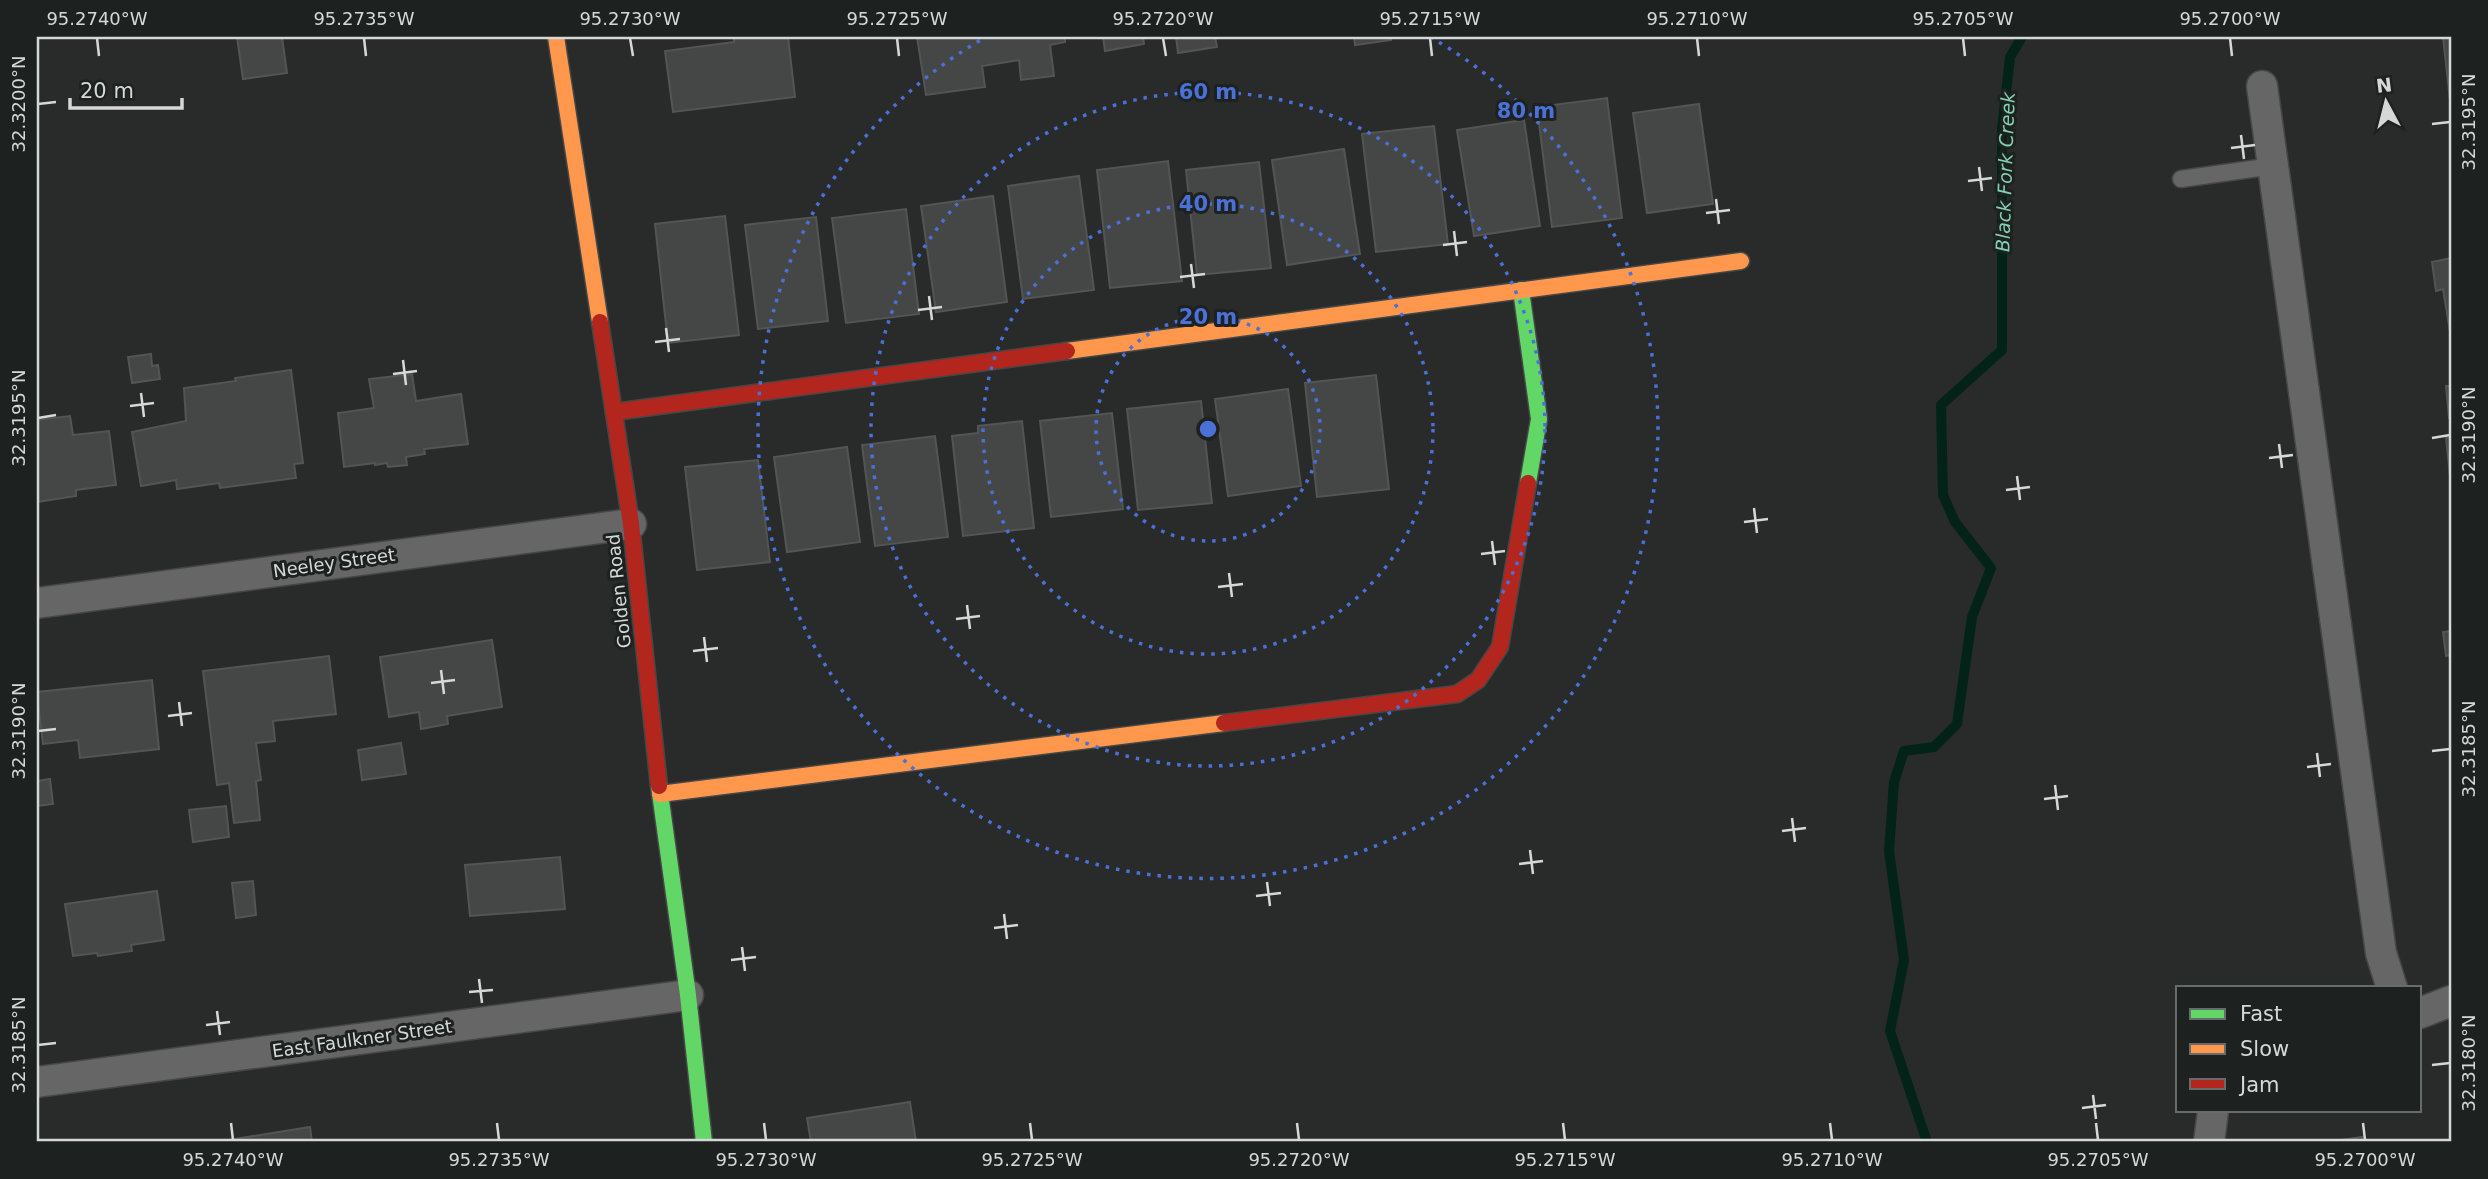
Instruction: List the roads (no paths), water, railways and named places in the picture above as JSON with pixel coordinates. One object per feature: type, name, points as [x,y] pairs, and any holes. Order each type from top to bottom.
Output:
[{"type":"street","name":"Golden Road","points":[[556,37],[631,524],[660,794],[688,995],[704,1142]]},
{"type":"street","points":[[2262,86],[2381,954],[2391,986]]},
{"type":"street","points":[[614,412],[1741,261]]},
{"type":"street","points":[[660,794],[1457,694],[1478,680],[1500,647],[1539,419],[1521,290]]},
{"type":"street","name":"Neeley Street","points":[[37,603],[631,524]]},
{"type":"street","name":"East Faulkner Street","points":[[37,1082],[688,995]]},
{"type":"street","points":[[2422,1012],[2451,1001]]},
{"type":"street","points":[[2209,1142],[2213,1112]]},
{"type":"lane","points":[[2181,179],[2273,166]]},
{"type":"waterway","name":"Black Fork Creek","points":[[1927,1142],[1890,1031],[1904,960],[1889,851],[1894,782],[1904,751],[1934,747],[1957,724],[1972,617],[1991,568],[1955,522],[1943,495],[1941,405],[2002,350],[2002,129],[2010,57],[2022,37]]}]
